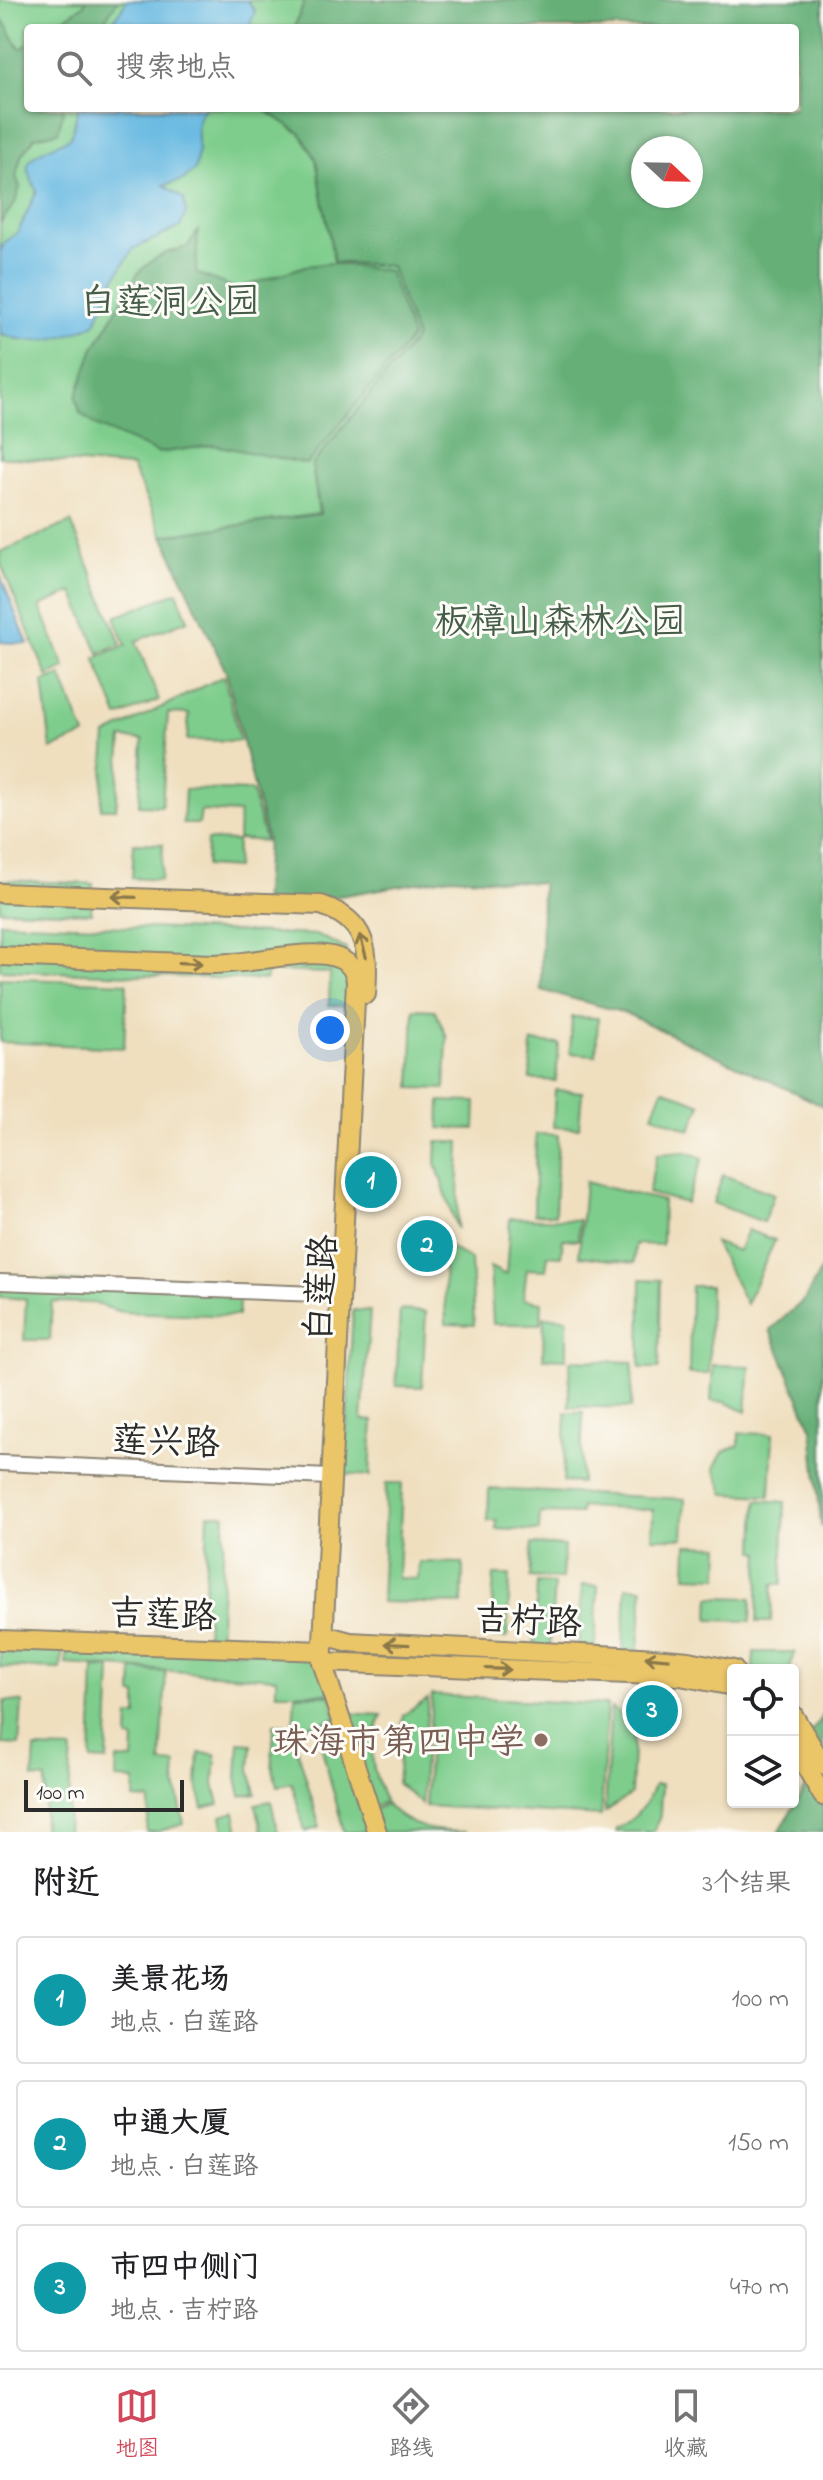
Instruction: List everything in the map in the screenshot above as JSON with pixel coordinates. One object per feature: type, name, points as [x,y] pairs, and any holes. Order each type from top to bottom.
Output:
[{"type":"main road","name":"白莲路","points":[[0,893],[321,905],[340,913],[356,926],[360,934],[368,968],[329,1659]]},
{"type":"main road","name":"白莲路","points":[[0,956],[213,964],[324,954],[352,967],[356,981],[342,1295],[330,1477],[329,1659],[377,1832]]},
{"type":"main road","name":"吉莲路","points":[[0,1640],[329,1659]]},
{"type":"main road","name":"吉柠路","points":[[329,1659],[353,1642],[640,1657],[689,1661],[727,1669]]},
{"type":"main road","name":"吉柠路","points":[[329,1659],[680,1676],[727,1685]]},
{"type":"main road","points":[[799,1725],[823,1765]]},
{"type":"main road","points":[[799,1755],[823,1796]]},
{"type":"street","points":[[0,1282],[342,1295]]},
{"type":"street","name":"莲兴路","points":[[0,1463],[330,1477]]},
{"type":"green space","name":"白莲洞公园","points":[[0,0],[305,0],[296,24],[24,24],[24,112],[268,112],[301,134],[316,159],[334,262],[391,266],[416,338],[312,465],[319,514],[163,536],[132,467],[0,457]]},
{"type":"green space","points":[[87,0],[118,0],[102,24],[57,24]]},
{"type":"green space","name":"板樟山森林公园","points":[[305,0],[823,0],[823,1106],[625,1013],[541,990],[542,883],[451,877],[263,909],[267,840],[226,672],[163,536],[320,514],[312,465],[416,338],[391,266],[334,262],[316,159],[301,134],[268,112],[799,112],[799,24],[296,24]]},
{"type":"green space","points":[[0,15],[20,49],[24,46],[24,112],[63,112],[58,132],[35,137],[21,156],[16,176],[20,187],[15,203],[0,223]]},
{"type":"green space","points":[[198,231],[196,273],[237,289],[305,266],[332,263],[389,271],[412,337],[307,464],[214,445],[158,453],[97,426],[80,413],[76,397],[94,348],[138,273],[166,253],[187,247]]},
{"type":"green space","points":[[71,522],[121,644],[99,653],[73,592],[40,606],[65,668],[47,676],[0,562],[0,552]]},
{"type":"green space","points":[[177,592],[188,620],[136,641],[159,700],[118,717],[95,658],[126,645],[115,617]]},
{"type":"green space","points":[[61,675],[85,735],[51,749],[43,682]]},
{"type":"green space","points":[[224,676],[240,741],[187,740],[189,714],[168,713],[162,806],[139,805],[143,740],[122,738],[116,809],[101,809],[106,735]]},
{"type":"green space","points":[[185,789],[252,791],[265,841],[238,839],[239,813],[201,811],[199,824],[183,824]]},
{"type":"green space","points":[[207,840],[237,841],[236,868],[206,866]]},
{"type":"green space","points":[[134,843],[163,844],[161,880],[132,878]]},
{"type":"green space","points":[[0,880],[93,884],[91,913],[0,910]]},
{"type":"green space","points":[[0,922],[318,935],[346,949],[354,977],[352,1006],[329,1005],[330,973],[267,971],[266,980],[0,970]]},
{"type":"green space","points":[[0,978],[127,983],[124,1048],[0,1042]]},
{"type":"green space","points":[[414,1009],[435,1010],[447,1037],[445,1089],[411,1088]]},
{"type":"green space","points":[[572,1017],[598,1018],[596,1055],[570,1053]]},
{"type":"green space","points":[[532,1042],[559,1044],[556,1081],[530,1079]]},
{"type":"green space","points":[[663,1089],[701,1104],[690,1130],[653,1115]]},
{"type":"green space","points":[[555,1090],[582,1092],[579,1128],[553,1127]]},
{"type":"green space","points":[[440,1101],[476,1102],[475,1129],[439,1128]]},
{"type":"green space","points":[[536,1134],[558,1135],[555,1215],[534,1214]]},
{"type":"green space","points":[[437,1142],[460,1142],[457,1229],[436,1164]]},
{"type":"green space","points":[[687,1152],[703,1158],[686,1203],[648,1193],[657,1154]]},
{"type":"green space","points":[[723,1175],[774,1194],[763,1222],[713,1203]]},
{"type":"green space","points":[[585,1182],[663,1201],[662,1245],[635,1244],[634,1263],[579,1256]]},
{"type":"green space","points":[[510,1218],[579,1220],[578,1240],[563,1239],[561,1256],[548,1255],[546,1270],[527,1269],[523,1299],[542,1302],[541,1324],[493,1324],[490,1267],[506,1275]]},
{"type":"green space","points":[[747,1230],[775,1240],[746,1304],[714,1242],[738,1251]]},
{"type":"green space","points":[[443,1244],[471,1259],[474,1325],[446,1324]]},
{"type":"green space","points":[[823,1266],[823,1527],[812,1429],[770,1330],[805,1299]]},
{"type":"green space","points":[[0,1278],[240,1289],[238,1316],[121,1312],[93,1303],[52,1302],[50,1340],[24,1340],[26,1299],[0,1297]]},
{"type":"green space","points":[[641,1279],[661,1280],[659,1368],[640,1368]]},
{"type":"green space","points":[[691,1286],[710,1286],[709,1374],[689,1374]]},
{"type":"green space","points":[[353,1310],[370,1311],[362,1420],[373,1421],[370,1476],[344,1474]]},
{"type":"green space","points":[[400,1310],[426,1312],[422,1387],[396,1386]]},
{"type":"green space","points":[[544,1317],[567,1318],[567,1359],[543,1358]]},
{"type":"green space","points":[[570,1360],[633,1362],[631,1408],[569,1406]]},
{"type":"green space","points":[[713,1365],[750,1366],[746,1412],[725,1402],[711,1401]]},
{"type":"green space","points":[[566,1412],[583,1412],[581,1483],[563,1482]]},
{"type":"green space","points":[[739,1433],[773,1434],[770,1496],[725,1494],[714,1468],[723,1452],[739,1445]]},
{"type":"green space","points":[[386,1483],[402,1483],[398,1578],[418,1579],[419,1562],[463,1563],[462,1604],[381,1602]]},
{"type":"green space","points":[[489,1489],[685,1499],[683,1538],[652,1538],[653,1510],[581,1507],[580,1514],[540,1513],[539,1531],[496,1529],[497,1521],[488,1521]]},
{"type":"green space","points":[[757,1500],[785,1502],[782,1584],[773,1584],[771,1622],[757,1622],[760,1552],[755,1551]]},
{"type":"green space","points":[[208,1514],[225,1515],[219,1645],[206,1644],[207,1612],[204,1611]]},
{"type":"green space","points":[[532,1544],[564,1546],[562,1579],[530,1577]]},
{"type":"green space","points":[[687,1545],[720,1546],[719,1577],[686,1576]]},
{"type":"green space","points":[[494,1575],[510,1575],[507,1638],[490,1637]]},
{"type":"green space","points":[[537,1583],[554,1584],[550,1647],[534,1646]]},
{"type":"green space","points":[[582,1585],[598,1586],[595,1649],[578,1648]]},
{"type":"green space","points":[[626,1587],[643,1588],[639,1650],[623,1649]]},
{"type":"green space","points":[[710,1597],[752,1598],[751,1621],[709,1620]]},
{"type":"green space","points":[[0,1642],[63,1644],[61,1669],[0,1667]]},
{"type":"green space","points":[[67,1646],[321,1653],[331,1693],[276,1693],[276,1678],[66,1664]]},
{"type":"green space","points":[[754,1652],[795,1652],[791,1664],[753,1664]]},
{"type":"green space","points":[[94,1668],[111,1669],[107,1761],[91,1760]]},
{"type":"green space","points":[[133,1670],[166,1672],[161,1763],[176,1764],[175,1780],[184,1824],[156,1832],[147,1832],[150,1800],[134,1799],[135,1780],[116,1779],[117,1759],[133,1760],[134,1739],[128,1738],[129,1716],[137,1716],[137,1695],[132,1694]]},
{"type":"green space","points":[[295,1695],[331,1695],[337,1718],[292,1730],[320,1827],[305,1832],[292,1783],[277,1786],[272,1764],[274,1724],[293,1728]]},
{"type":"green space","points":[[432,1695],[607,1705],[601,1816],[425,1806]]},
{"type":"green space","points":[[428,1699],[421,1804],[397,1783],[403,1715]]},
{"type":"green space","points":[[5,1701],[22,1702],[19,1745],[2,1744]]},
{"type":"green space","points":[[611,1707],[634,1726],[631,1794],[605,1812]]},
{"type":"green space","points":[[823,1712],[823,1832],[779,1832],[793,1808],[799,1808],[799,1798],[811,1777],[799,1755],[799,1746],[819,1722]]},
{"type":"green space","points":[[342,1713],[382,1715],[372,1749],[385,1802],[372,1807]]},
{"type":"green space","points":[[338,1720],[373,1832],[344,1832],[316,1726]]},
{"type":"green space","points":[[239,1743],[252,1744],[250,1769],[256,1793],[241,1796],[237,1777]]},
{"type":"green space","points":[[35,1749],[72,1750],[67,1832],[43,1832],[46,1779],[33,1778]]},
{"type":"green space","points":[[199,1753],[216,1754],[214,1784],[219,1804],[203,1808],[197,1784]]},
{"type":"green space","points":[[654,1785],[661,1785],[660,1816],[653,1832],[616,1832],[640,1811]]},
{"type":"green space","points":[[271,1801],[278,1832],[262,1832],[256,1804]]},
{"type":"green space","points":[[386,1804],[414,1824],[444,1831],[467,1832],[380,1832],[373,1810]]},
{"type":"green space","points":[[235,1812],[239,1832],[224,1832],[221,1816]]},
{"type":"water","points":[[127,0],[247,0],[255,11],[250,24],[112,24]]},
{"type":"water","points":[[77,112],[202,112],[198,122],[195,170],[183,180],[164,185],[184,199],[186,213],[180,227],[133,249],[115,278],[95,324],[48,339],[25,340],[0,333],[0,252],[4,243],[18,232],[37,191],[28,166],[34,156],[71,137]]},
{"type":"water","points":[[0,575],[28,644],[0,642]]},
{"type":"place","name":"美景花场","points":[[371,1182]]},
{"type":"place","name":"中通大厦","points":[[427,1246]]},
{"type":"place","name":"市四中侧门","points":[[652,1711]]},
{"type":"place","name":"珠海市第四中学","points":[[541,1740]]}]
